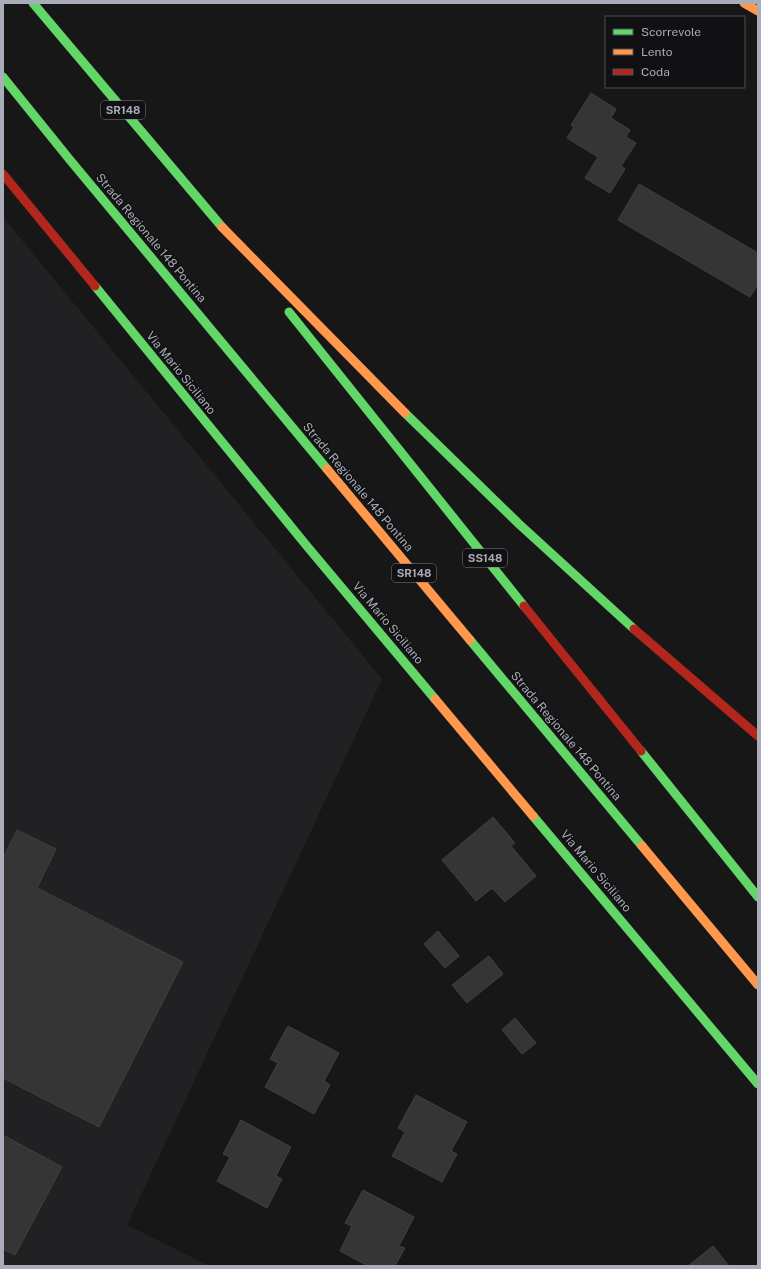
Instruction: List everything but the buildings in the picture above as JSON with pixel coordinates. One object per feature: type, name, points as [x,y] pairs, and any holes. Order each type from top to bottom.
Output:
[{"type":"main road","name":"SR148","points":[[33,3],[213,218],[420,428],[518,524],[659,652],[758,736]]},
{"type":"main road","points":[[744,3],[758,11]]},
{"type":"main road","name":"Strada Regionale 148 Pontina","points":[[3,77],[70,160],[758,985]]},
{"type":"main road","name":"Via Mario Siciliano","points":[[3,174],[306,545],[758,1084]]},
{"type":"main road","points":[[213,218],[268,286]]},
{"type":"main road","name":"SS148","points":[[283,305],[758,897]]},
{"type":"shaded area","points":[[3,217],[382,679],[127,1225],[209,1266],[3,1266]]},
{"type":"traffic: fast","points":[[33,3],[222,227]]},
{"type":"traffic: fast","points":[[3,77],[70,160],[327,469]]},
{"type":"traffic: fast","points":[[95,286],[306,545],[435,699]]},
{"type":"traffic: fast","points":[[289,312],[524,606]]},
{"type":"traffic: fast","points":[[405,413],[519,524],[634,629]]},
{"type":"traffic: fast","points":[[470,640],[642,846]]},
{"type":"traffic: fast","points":[[641,751],[758,897]]},
{"type":"traffic: fast","points":[[533,816],[758,1084]]},
{"type":"traffic: slow","points":[[744,3],[758,11]]},
{"type":"traffic: slow","points":[[222,227],[405,413]]},
{"type":"traffic: slow","points":[[327,469],[470,640]]},
{"type":"traffic: slow","points":[[435,699],[533,816]]},
{"type":"traffic: slow","points":[[642,846],[758,985]]},
{"type":"traffic: jam","points":[[3,174],[95,286]]},
{"type":"traffic: jam","points":[[524,606],[641,751]]},
{"type":"traffic: jam","points":[[634,629],[758,736]]}]
